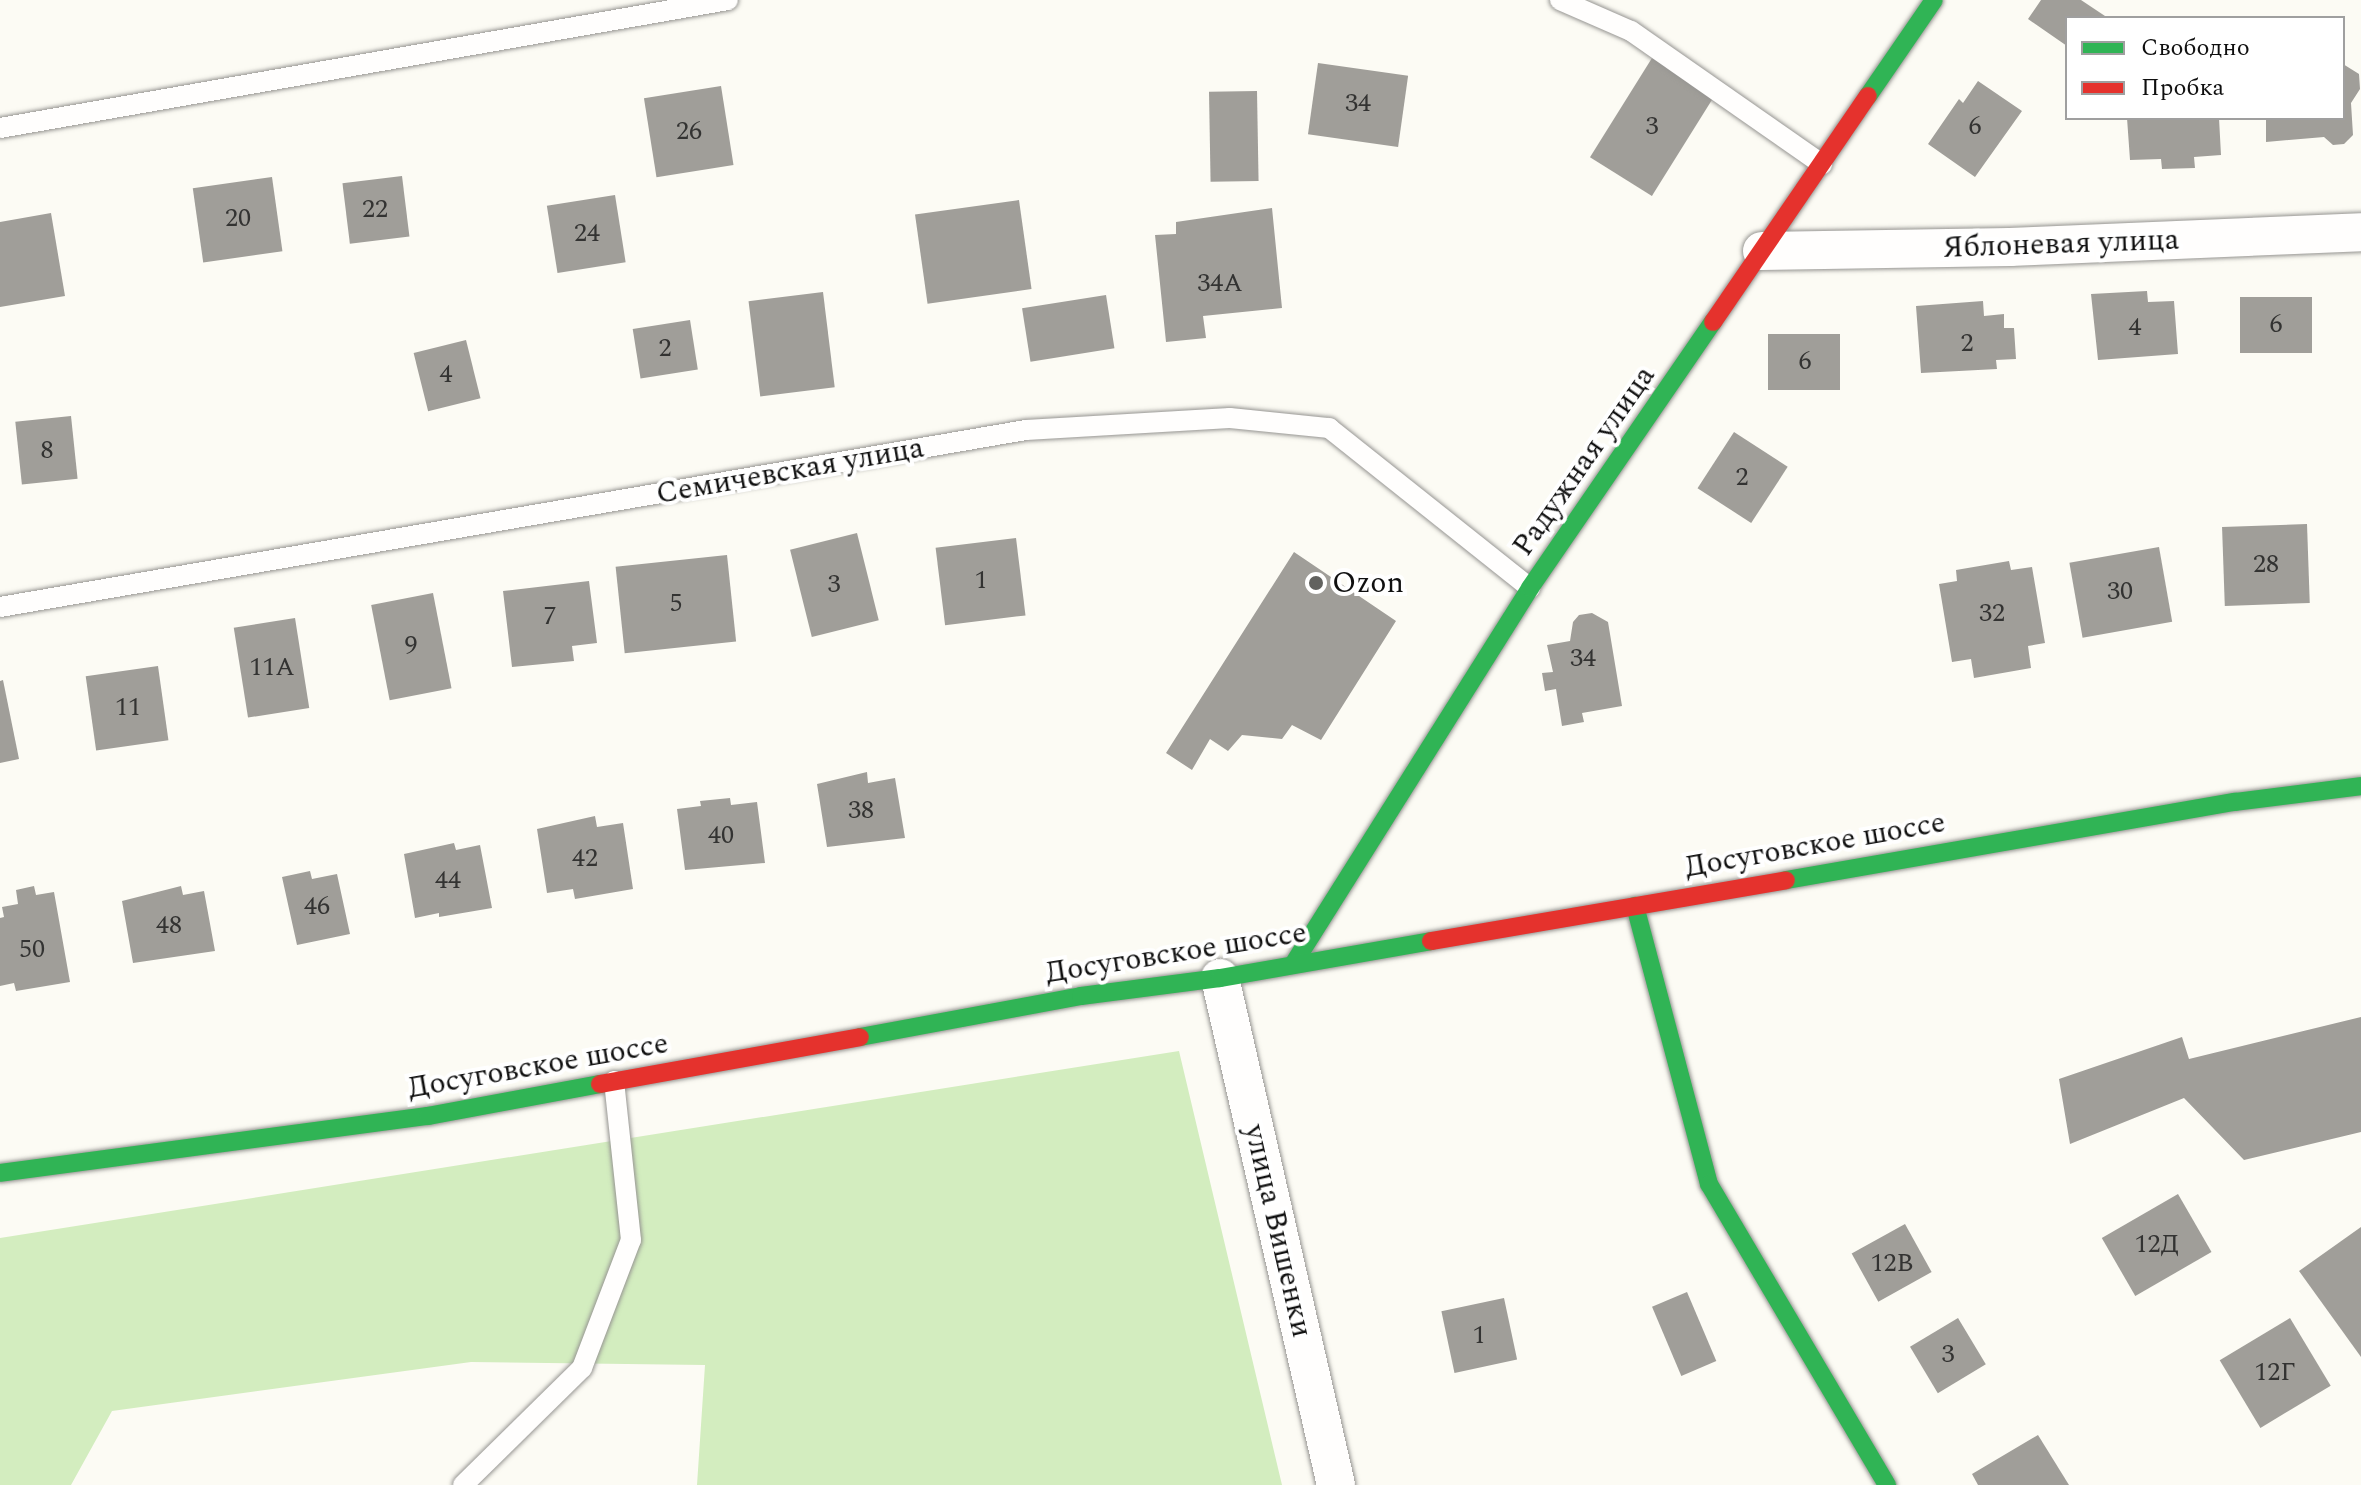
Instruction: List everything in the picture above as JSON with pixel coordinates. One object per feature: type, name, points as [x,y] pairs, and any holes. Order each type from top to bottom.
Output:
[{"type":"main road","name":"Радужная улица","points":[[1294,963],[1530,588],[1934,0]]},
{"type":"main road","name":"Досуговское шоссе","points":[[0,1173],[428,1116],[1081,996],[1220,978],[2235,802],[2361,786]]},
{"type":"main road","points":[[1635,906],[1709,1184],[1887,1485]]},
{"type":"street","name":"Яблоневая улица","points":[[1762,251],[2010,247],[2361,232]]},
{"type":"street","name":"улица Вишенки","points":[[1220,978],[1336,1485]]},
{"type":"lane","points":[[0,128],[728,0]]},
{"type":"lane","points":[[1560,0],[1631,31],[1822,164]]},
{"type":"lane","name":"Семичевская улица","points":[[0,607],[1026,430],[1230,418],[1329,428],[1530,588]]},
{"type":"lane","points":[[463,1485],[582,1368],[631,1240],[614,1081]]},
{"type":"green space","points":[[1179,1051],[1282,1485],[697,1485],[705,1365],[471,1362],[112,1411],[71,1485],[0,1485],[0,1238]]},
{"type":"building","points":[[2041,0],[2081,0],[2105,16],[2065,16],[2065,45],[2028,19]]},
{"type":"building","points":[[1652,58],[1714,97],[1652,196],[1590,157]]},
{"type":"building","points":[[1318,63],[1408,76],[1398,147],[1308,134]]},
{"type":"building","points":[[2345,65],[2359,74],[2360,89],[2351,103],[2353,135],[2344,144],[2333,145],[2324,137],[2266,142],[2266,120],[2345,120]]},
{"type":"building","points":[[1978,81],[2022,111],[1975,177],[1928,144],[1959,99],[1963,103]]},
{"type":"building","points":[[721,86],[734,165],[656,177],[644,98]]},
{"type":"building","points":[[1257,91],[1259,181],[1211,182],[1209,92]]},
{"type":"building","points":[[2127,120],[2219,120],[2221,155],[2194,157],[2195,168],[2162,169],[2161,159],[2130,160]]},
{"type":"building","points":[[402,176],[409,237],[350,244],[342,183]]},
{"type":"building","points":[[272,177],[282,251],[203,262],[193,188]]},
{"type":"building","points":[[615,195],[626,262],[557,273],[547,206]]},
{"type":"building","points":[[1019,200],[1032,289],[928,304],[915,215]]},
{"type":"building","points":[[1272,208],[1282,308],[1203,316],[1206,338],[1166,342],[1155,235],[1176,234],[1176,222]]},
{"type":"building","points":[[51,213],[65,296],[0,307],[0,222]]},
{"type":"building","points":[[2147,291],[2148,302],[2174,301],[2178,354],[2098,360],[2091,294]]},
{"type":"building","points":[[823,292],[835,387],[760,396],[749,301]]},
{"type":"building","points":[[1106,295],[1114,348],[1030,362],[1022,308]]},
{"type":"building","points":[[2240,297],[2312,297],[2312,353],[2240,353]]},
{"type":"building","points":[[1983,301],[1984,316],[2004,314],[2004,328],[2014,328],[2016,359],[1996,360],[1997,369],[1921,373],[1916,306]]},
{"type":"building","points":[[690,320],[698,369],[641,378],[633,329]]},
{"type":"building","points":[[1768,334],[1840,334],[1840,390],[1768,390]]},
{"type":"building","points":[[466,340],[481,398],[428,411],[414,353]]},
{"type":"building","points":[[71,416],[78,479],[22,485],[15,422]]},
{"type":"building","points":[[1734,432],[1788,467],[1751,523],[1698,488]]},
{"type":"building","points":[[2307,524],[2310,603],[2225,606],[2222,527]]},
{"type":"building","points":[[857,533],[879,620],[812,637],[790,550]]},
{"type":"building","points":[[1016,538],[1026,615],[945,625],[936,548]]},
{"type":"building","points":[[2159,547],[2172,622],[2083,638],[2069,563]]},
{"type":"building","points":[[1294,552],[1396,621],[1321,740],[1292,725],[1282,739],[1242,735],[1228,751],[1210,739],[1192,770],[1166,753]]},
{"type":"building","points":[[727,555],[736,642],[625,653],[616,567]]},
{"type":"building","points":[[2009,561],[2011,570],[2032,567],[2045,643],[2028,646],[2031,668],[1974,678],[1971,659],[1952,662],[1939,584],[1957,581],[1956,570]]},
{"type":"building","points":[[589,581],[597,643],[572,646],[574,661],[512,667],[503,591]]},
{"type":"building","points":[[433,593],[452,688],[390,700],[371,605]]},
{"type":"building","points":[[1592,613],[1608,622],[1622,706],[1582,713],[1584,722],[1562,726],[1556,689],[1545,691],[1542,673],[1553,672],[1547,645],[1570,641],[1573,622],[1579,615]]},
{"type":"building","points":[[295,618],[309,708],[248,718],[234,628]]},
{"type":"building","points":[[158,666],[168,740],[96,750],[86,676]]},
{"type":"building","points":[[3,680],[19,759],[0,763],[0,681]]},
{"type":"building","points":[[867,772],[868,783],[895,778],[905,838],[827,847],[817,784]]},
{"type":"building","points":[[730,798],[731,805],[757,802],[765,863],[685,870],[677,809],[701,806],[700,801]]},
{"type":"building","points":[[595,816],[597,827],[623,823],[633,889],[575,899],[573,889],[547,893],[537,829]]},
{"type":"building","points":[[454,843],[456,850],[480,845],[492,908],[415,918],[404,854]]},
{"type":"building","points":[[310,871],[312,879],[337,874],[350,934],[297,945],[282,877]]},
{"type":"building","points":[[34,886],[36,895],[54,892],[70,982],[16,991],[14,983],[0,986],[0,918],[4,917],[2,907],[18,904],[16,890]]},
{"type":"building","points":[[181,886],[183,895],[204,891],[215,951],[133,963],[122,901]]},
{"type":"building","points":[[2361,1017],[2361,1132],[2244,1160],[2184,1098],[2070,1144],[2059,1079],[2182,1037],[2189,1059]]},
{"type":"building","points":[[2178,1194],[2212,1252],[2135,1296],[2102,1238]]},
{"type":"building","points":[[1905,1224],[1932,1272],[1878,1302],[1852,1254]]},
{"type":"building","points":[[2361,1227],[2361,1357],[2299,1271]]},
{"type":"building","points":[[1687,1292],[1716,1361],[1681,1376],[1652,1307]]},
{"type":"building","points":[[1504,1298],[1517,1360],[1454,1373],[1441,1311]]},
{"type":"building","points":[[1958,1318],[1986,1364],[1938,1393],[1910,1347]]},
{"type":"building","points":[[2290,1318],[2331,1386],[2260,1428],[2220,1360]]},
{"type":"building","points":[[2038,1435],[2069,1485],[1978,1485],[1972,1474]]},
{"type":"traffic: fast","points":[[1868,96],[1934,0]]},
{"type":"traffic: fast","points":[[1294,963],[1530,588],[1713,322]]},
{"type":"traffic: fast","points":[[1786,880],[2235,802],[2361,786]]},
{"type":"traffic: fast","points":[[1635,906],[1709,1184],[1887,1485]]},
{"type":"traffic: fast","points":[[860,1037],[1081,996],[1220,978],[1431,941]]},
{"type":"traffic: fast","points":[[0,1173],[428,1116],[600,1084]]},
{"type":"traffic: jam","points":[[1713,322],[1868,96]]},
{"type":"traffic: jam","points":[[1431,941],[1786,880]]},
{"type":"traffic: jam","points":[[600,1084],[860,1037]]},
{"type":"place","name":"Ozon","points":[[1316,583]]}]
